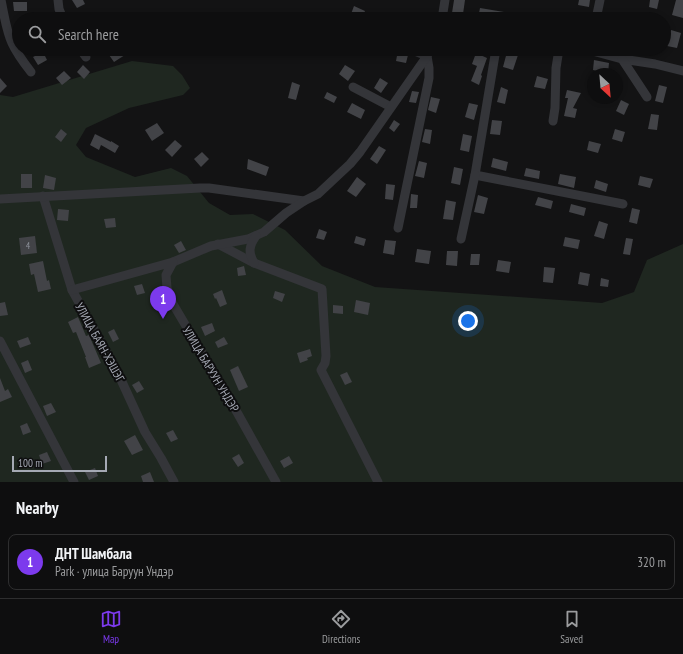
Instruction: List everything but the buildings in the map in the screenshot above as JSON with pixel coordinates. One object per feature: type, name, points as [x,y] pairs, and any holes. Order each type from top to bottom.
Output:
[{"type":"street","points":[[1,0],[1,10],[12,43]]},
{"type":"street","points":[[58,0],[60,12]]},
{"type":"street","points":[[443,12],[445,0]]},
{"type":"street","points":[[597,12],[600,0]]},
{"type":"street","points":[[20,56],[31,72]]},
{"type":"street","points":[[72,290],[173,262],[218,244],[248,239],[264,232],[279,218],[304,201],[318,194],[350,164],[360,152],[426,56]]},
{"type":"street","points":[[398,228],[429,78],[428,56]]},
{"type":"street","points":[[461,239],[495,56]]},
{"type":"street","points":[[553,121],[558,56]]},
{"type":"street","points":[[612,56],[683,70]]},
{"type":"street","points":[[622,59],[647,97]]},
{"type":"street","points":[[353,87],[391,107]]},
{"type":"street","points":[[474,175],[623,204]]},
{"type":"street","points":[[0,199],[209,188],[304,201]]},
{"type":"street","name":"УЛИЦА БАЯН-ХЭШЭГ","points":[[43,196],[72,290],[117,371],[145,432],[174,482]]},
{"type":"street","points":[[254,263],[250,257],[250,249],[256,236]]},
{"type":"street","points":[[218,244],[254,263],[322,289],[326,356],[325,363],[321,370],[378,482]]},
{"type":"street","name":"УЛИЦА БАРУУН УНДЭР","points":[[173,262],[166,275],[167,288],[173,304],[276,482]]},
{"type":"street","points":[[0,341],[74,482]]},
{"type":"shaded area","points":[[132,61],[173,66],[182,75],[190,88],[183,95],[129,108],[86,128],[76,145],[86,157],[135,177],[171,168],[187,176],[209,203],[230,215],[253,214],[285,230],[322,266],[375,287],[602,303],[634,292],[647,260],[683,244],[683,482],[0,482],[0,95],[13,97]]},
{"type":"place","name":"ДНТ Шамбала","points":[[163,319]]}]
